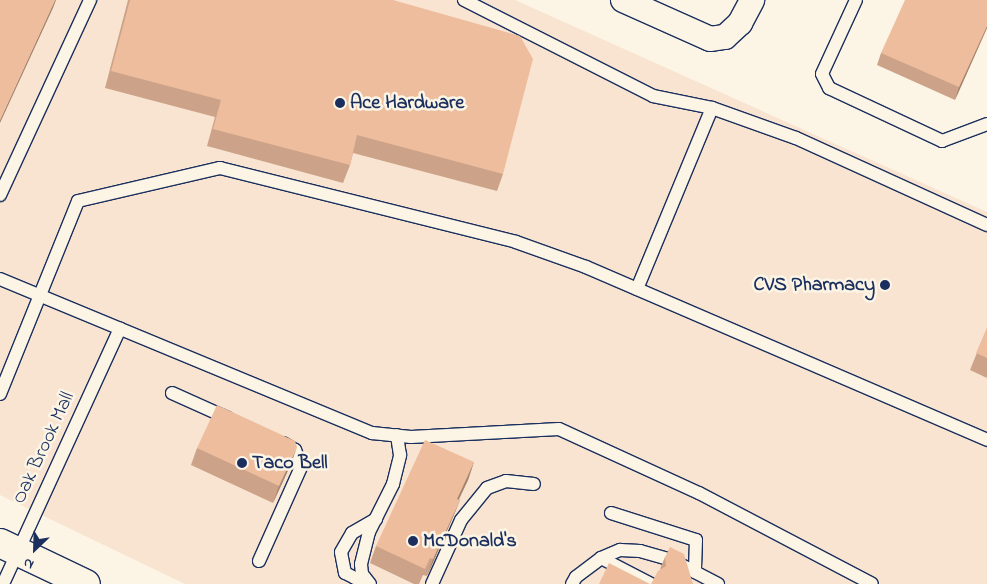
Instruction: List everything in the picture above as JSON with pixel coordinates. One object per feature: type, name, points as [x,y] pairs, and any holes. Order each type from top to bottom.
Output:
[{"type":"main road","points":[[9,547],[86,584]]},
{"type":"street","points":[[623,0],[710,39],[725,37],[740,24],[752,0]]},
{"type":"lane","points":[[0,195],[90,0]]},
{"type":"lane","points":[[464,0],[653,96],[712,108],[796,138],[987,225]]},
{"type":"lane","points":[[856,0],[822,74],[829,88],[942,141],[987,124]]},
{"type":"lane","points":[[636,288],[712,108]]},
{"type":"lane","points":[[0,394],[78,201],[220,168],[510,240],[636,288],[987,440]]},
{"type":"lane","points":[[0,279],[120,329],[128,329],[372,433],[398,435],[559,429],[699,493],[872,584]]},
{"type":"lane","name":"Oak Brook Mall","points":[[3,584],[9,547],[120,329]]},
{"type":"lane","points":[[172,393],[244,425]]},
{"type":"lane","points":[[367,581],[361,564],[376,519],[394,484],[400,455],[398,435]]},
{"type":"lane","points":[[259,561],[301,467],[295,450],[270,437]]},
{"type":"lane","points":[[432,584],[461,520],[487,488],[506,481],[534,484]]},
{"type":"lane","points":[[611,513],[696,540],[695,572]]},
{"type":"lane","points":[[367,581],[345,573],[341,552],[352,533],[376,519]]},
{"type":"lane","points":[[572,584],[576,577],[601,558],[620,550],[640,551],[672,560],[718,584]]},
{"type":"lane","points":[[601,558],[651,584]]},
{"type":"shaded area","points":[[0,0],[515,0],[987,212],[987,584],[185,584],[0,495]]},
{"type":"building","points":[[0,0],[55,0],[0,120]]},
{"type":"building","name":"Ace Hardware","points":[[130,0],[393,0],[520,36],[533,59],[503,174],[357,135],[350,165],[213,129],[221,100],[111,71]]},
{"type":"building","points":[[905,0],[987,0],[987,26],[959,87],[881,53]]},
{"type":"building","points":[[987,328],[987,358],[976,353]]},
{"type":"building","name":"Taco Bell","points":[[217,405],[295,441],[297,447],[279,486],[197,448]]},
{"type":"building","name":"McDonald's","points":[[425,440],[474,462],[457,499],[460,500],[433,559],[430,558],[425,569],[376,546]]},
{"type":"building","points":[[670,547],[684,554],[693,584],[651,584],[658,571],[666,566],[665,557]]},
{"type":"building","points":[[609,563],[650,584],[599,584]]},
{"type":"place","name":"Ace Hardware","points":[[340,103]]},
{"type":"place","name":"CVS Pharmacy","points":[[885,285]]},
{"type":"place","name":"Taco Bell","points":[[242,463]]},
{"type":"place","name":"McDonald's","points":[[413,541]]}]
